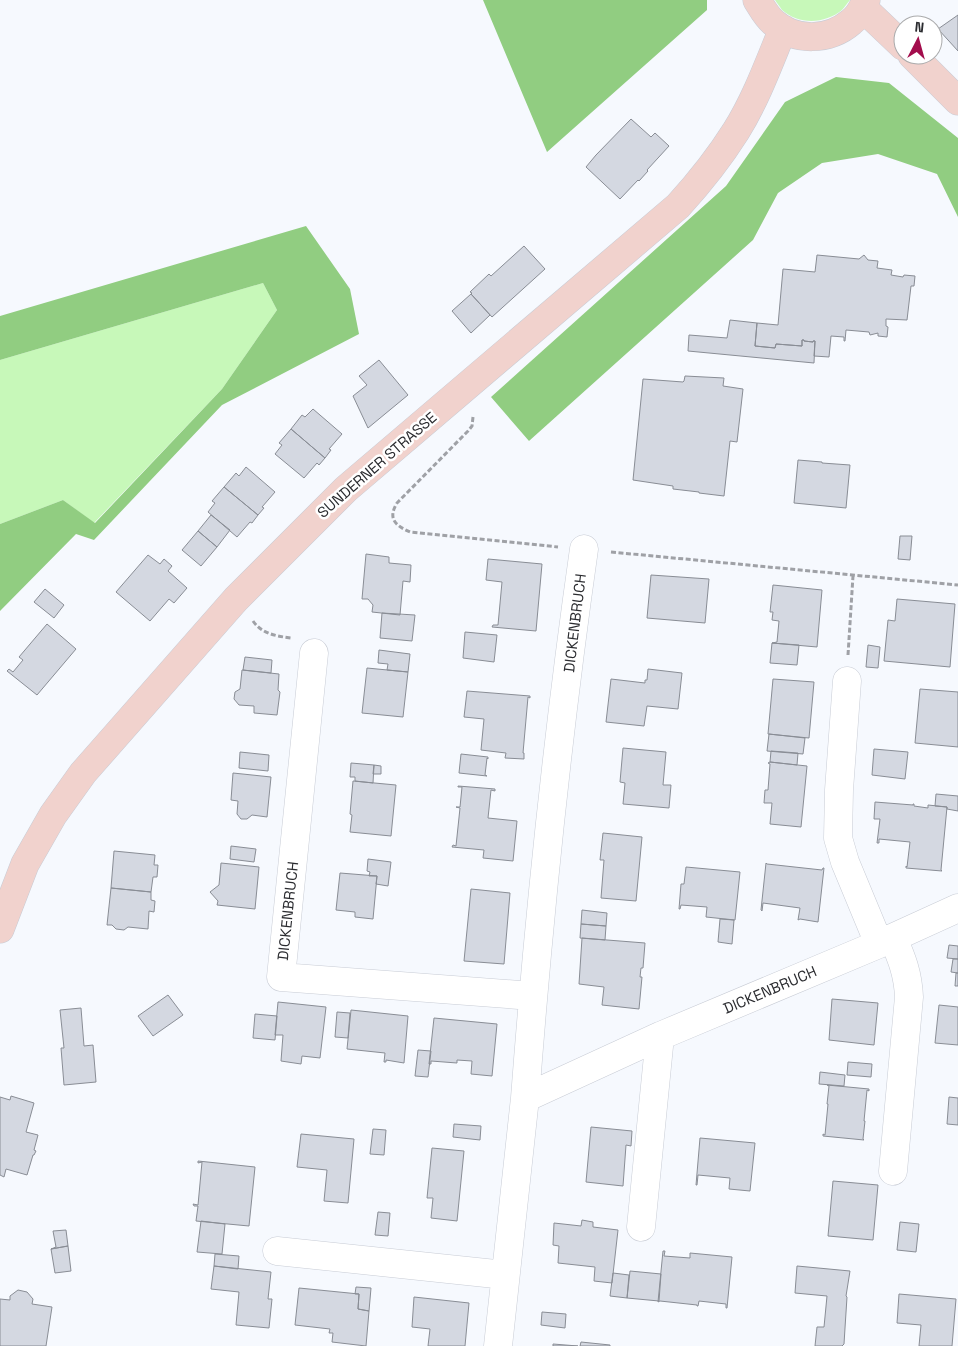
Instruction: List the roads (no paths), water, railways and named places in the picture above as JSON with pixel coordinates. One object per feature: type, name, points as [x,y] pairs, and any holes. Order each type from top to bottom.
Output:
[{"type":"main road","points":[[757,0],[772,22],[783,30],[797,35],[812,37],[827,35],[840,30],[853,21],[865,4],[893,35]]},
{"type":"main road","name":"SUNDERNER STRASSE","points":[[0,929],[25,864],[53,815],[82,773],[236,599],[346,489],[678,206],[695,188],[737,130],[752,101],[783,30]]},
{"type":"main road","points":[[922,65],[958,101]]},
{"type":"street","name":"DICKENBRUCH","points":[[498,1346],[525,1098],[533,996],[556,774],[584,549]]},
{"type":"street","name":"DICKENBRUCH","points":[[314,653],[281,977],[533,996]]},
{"type":"street","points":[[847,681],[839,790],[838,838],[845,862],[886,941],[906,971],[908,981],[909,997],[893,1171]]},
{"type":"street","name":"DICKENBRUCH","points":[[525,1098],[660,1036],[886,941],[958,908]]},
{"type":"street","points":[[641,1227],[660,1036]]},
{"type":"street","points":[[276,1251],[505,1275]]}]
